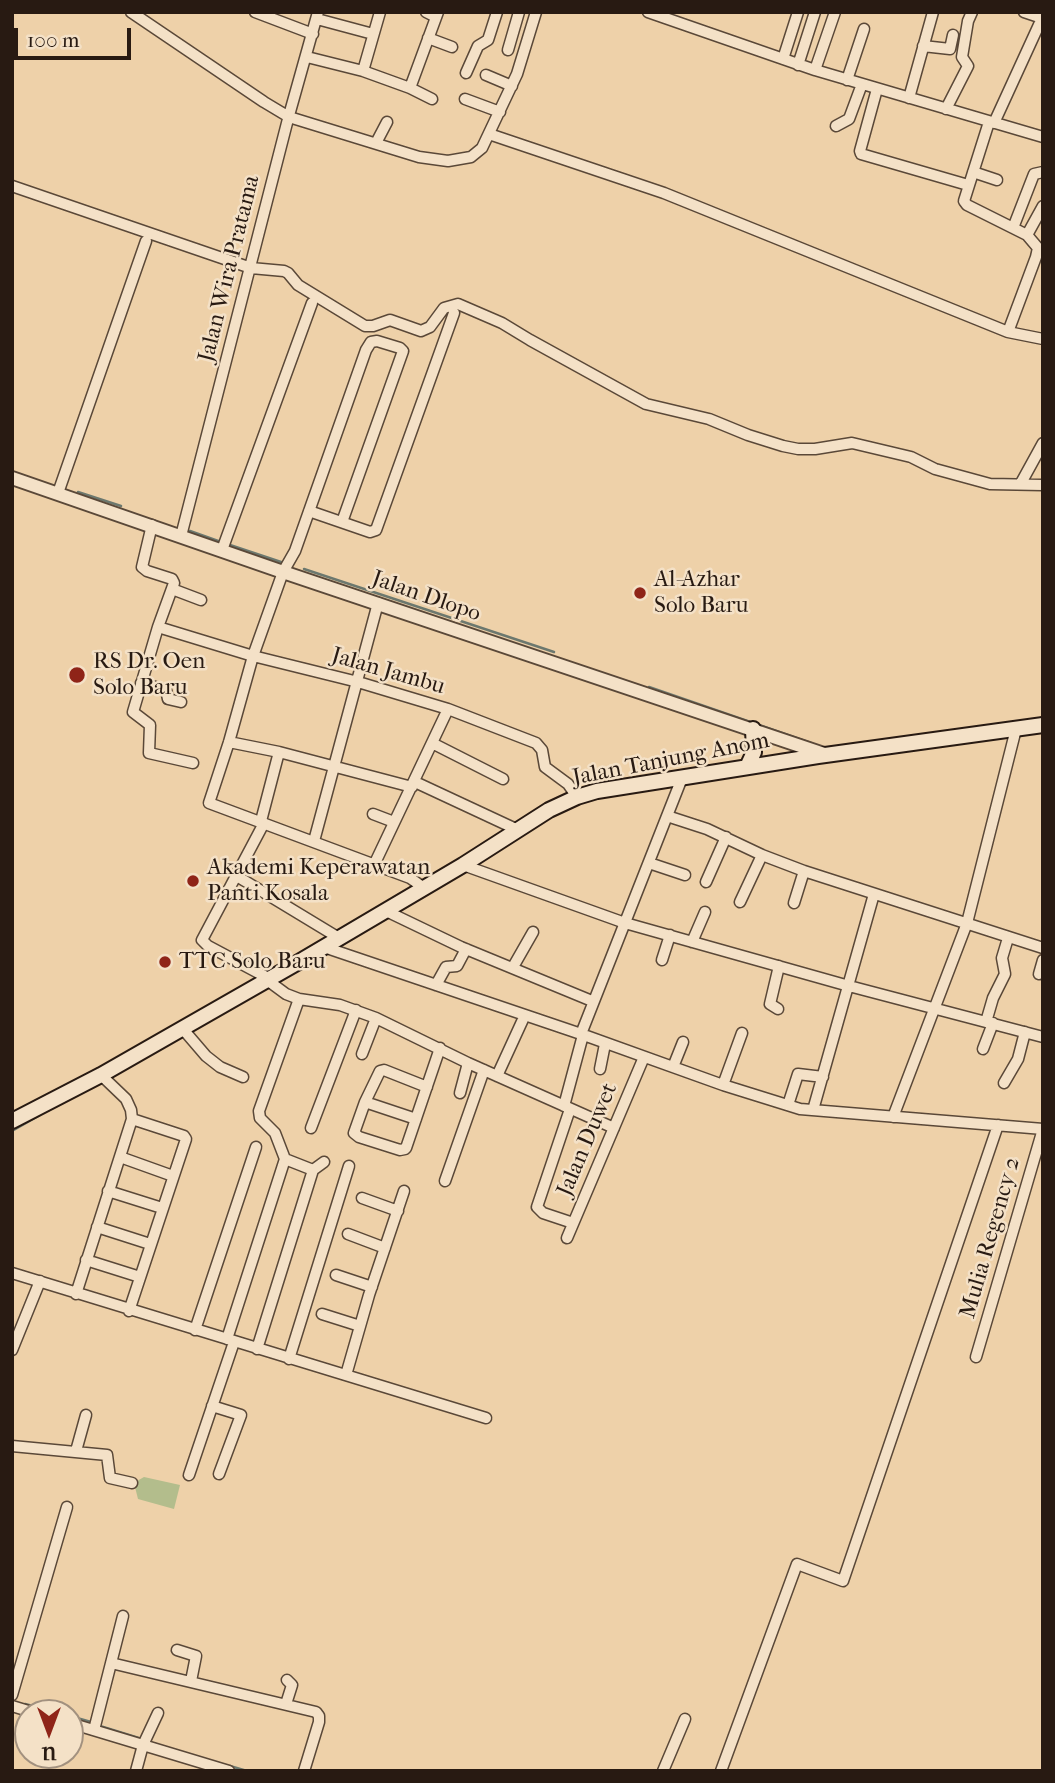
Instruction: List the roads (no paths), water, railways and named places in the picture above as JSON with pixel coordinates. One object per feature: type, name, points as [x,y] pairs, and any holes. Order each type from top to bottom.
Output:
[{"type":"main road","name":"Jalan Tanjung Anom","points":[[12,1121],[102,1075],[269,980],[463,865],[549,810],[577,797],[747,767],[1043,725]]},
{"type":"main road","points":[[747,767],[754,752],[753,729]]},
{"type":"street","points":[[131,12],[289,117],[419,157],[449,161],[477,154],[489,134],[512,86],[536,12]]},
{"type":"street","points":[[256,12],[313,34]]},
{"type":"street","points":[[363,71],[380,12]]},
{"type":"street","points":[[410,88],[437,15],[426,12]]},
{"type":"street","points":[[466,73],[478,46],[488,40],[497,12]]},
{"type":"street","points":[[508,50],[519,12]]},
{"type":"street","points":[[648,12],[816,71],[1043,137]]},
{"type":"street","points":[[783,59],[798,12]]},
{"type":"street","points":[[798,65],[815,12]]},
{"type":"street","points":[[816,71],[835,12]]},
{"type":"street","points":[[909,98],[933,12]]},
{"type":"street","points":[[946,109],[968,66],[962,59],[972,12]]},
{"type":"street","points":[[1008,332],[1040,246],[1027,235],[965,203],[968,185],[992,122],[1042,17],[1024,12]]},
{"type":"street","points":[[317,16],[373,34]]},
{"type":"street","name":"Jalan Wira Pratama","points":[[181,536],[317,16]]},
{"type":"street","points":[[847,80],[863,29]]},
{"type":"street","points":[[950,48],[953,35]]},
{"type":"street","points":[[428,38],[452,47]]},
{"type":"street","points":[[923,46],[963,49]]},
{"type":"street","points":[[307,57],[363,71],[432,99]]},
{"type":"street","points":[[486,75],[512,86]]},
{"type":"street","points":[[836,126],[849,119],[862,84]]},
{"type":"street","points":[[877,89],[860,153],[968,185]]},
{"type":"street","points":[[466,99],[500,112]]},
{"type":"street","points":[[376,143],[387,122]]},
{"type":"street","points":[[489,134],[664,193],[1008,332],[1043,339]]},
{"type":"street","points":[[973,172],[997,180]]},
{"type":"street","points":[[1013,228],[1034,174],[1043,172]]},
{"type":"street","points":[[12,186],[251,268],[288,273],[298,285],[365,326],[390,320],[421,331],[430,327],[444,309],[458,304],[502,323],[646,404],[709,419],[783,446],[815,449],[852,443],[911,457],[935,470],[990,484],[1043,485]]},
{"type":"street","points":[[1027,235],[1043,206]]},
{"type":"street","points":[[58,494],[146,241]]},
{"type":"street","points":[[1031,270],[1043,274]]},
{"type":"street","points":[[224,545],[312,303]]},
{"type":"street","points":[[309,511],[370,532],[377,527],[454,313]]},
{"type":"street","points":[[342,523],[402,357],[403,351],[400,348],[377,341],[371,342],[366,350],[295,551],[282,572],[253,656],[209,803],[410,878],[424,888]]},
{"type":"street","points":[[1021,483],[1043,443]]},
{"type":"street","name":"Jalan Dlopo","points":[[12,478],[181,536],[224,545],[282,572],[827,755]]},
{"type":"street","points":[[152,525],[142,567],[172,579],[174,583],[133,712],[150,725],[148,751],[193,763]]},
{"type":"street","points":[[295,551],[298,577]]},
{"type":"street","points":[[172,589],[201,600]]},
{"type":"street","points":[[314,841],[378,603]]},
{"type":"street","name":"Jalan Jambu","points":[[158,627],[448,709],[536,743],[542,750],[545,767],[568,784],[577,797]]},
{"type":"street","points":[[141,683],[166,690],[168,699],[181,702]]},
{"type":"street","points":[[374,865],[448,709]]},
{"type":"street","points":[[892,1117],[967,923],[1016,729]]},
{"type":"street","points":[[229,742],[414,784],[517,830]]},
{"type":"street","points":[[432,743],[503,779]]},
{"type":"street","points":[[279,752],[263,822],[202,940],[269,980],[286,994],[356,1010],[376,1018],[468,1063],[614,1128]]},
{"type":"street","points":[[572,1223],[543,1213],[537,1207],[567,1108],[582,1034],[592,1001],[682,778]]},
{"type":"street","points":[[373,814],[394,822]]},
{"type":"street","points":[[667,816],[726,837],[762,855],[804,871],[1043,948]]},
{"type":"street","points":[[706,882],[726,837]]},
{"type":"street","points":[[740,902],[762,855]]},
{"type":"street","points":[[649,863],[685,875]]},
{"type":"street","points":[[463,865],[625,923],[1043,1037]]},
{"type":"street","points":[[794,903],[804,871]]},
{"type":"street","points":[[235,875],[339,938]]},
{"type":"street","points":[[813,1110],[874,894]]},
{"type":"street","points":[[386,911],[466,949],[592,1001]]},
{"type":"street","points":[[692,942],[705,912]]},
{"type":"street","points":[[513,967],[533,932]]},
{"type":"street","points":[[662,960],[670,935]]},
{"type":"street","points":[[983,1049],[993,998],[1005,974],[1002,958],[1008,938]]},
{"type":"street","points":[[324,947],[788,1105],[813,1110],[1043,1129]]},
{"type":"street","points":[[436,985],[445,968],[457,966],[466,949]]},
{"type":"street","points":[[1039,974],[1043,960]]},
{"type":"street","points":[[778,1009],[770,1004],[779,967]]},
{"type":"street","points":[[189,1475],[285,1159],[275,1133],[260,1118],[260,1111],[299,999]]},
{"type":"street","points":[[311,1128],[356,1010]]},
{"type":"street","points":[[497,1076],[525,1014]]},
{"type":"street","points":[[362,1054],[376,1018]]},
{"type":"street","points":[[182,1028],[206,1056],[220,1067],[243,1077]]},
{"type":"street","points":[[1004,1083],[1018,1059],[1025,1032]]},
{"type":"street","points":[[723,1085],[742,1034]]},
{"type":"street","points":[[673,1067],[683,1042]]},
{"type":"street","points":[[600,1069],[605,1044]]},
{"type":"street","points":[[427,1087],[382,1070],[377,1074],[354,1130],[359,1137],[403,1150],[406,1148],[427,1087],[440,1048]]},
{"type":"street","name":"Jalan Duwet","points":[[567,1238],[644,1057]]},
{"type":"street","points":[[460,1093],[468,1063]]},
{"type":"street","points":[[445,1181],[484,1070]]},
{"type":"street","points":[[788,1105],[798,1074],[823,1077]]},
{"type":"street","points":[[76,1294],[132,1119],[130,1105],[126,1099],[102,1075]]},
{"type":"street","points":[[365,1102],[416,1119]]},
{"type":"street","points":[[130,1311],[186,1137],[132,1119]]},
{"type":"street","points":[[721,1771],[797,1564],[843,1580],[998,1125]]},
{"type":"street","name":"Mulia Regency 2","points":[[976,1357],[1043,1129]]},
{"type":"street","points":[[195,1330],[256,1147]]},
{"type":"street","points":[[120,1157],[173,1176]]},
{"type":"street","points":[[285,1159],[313,1170]]},
{"type":"street","points":[[257,1349],[313,1170],[324,1162]]},
{"type":"street","points":[[289,1359],[349,1166]]},
{"type":"street","points":[[108,1191],[162,1208]]},
{"type":"street","points":[[346,1375],[404,1191]]},
{"type":"street","points":[[362,1198],[398,1211]]},
{"type":"street","points":[[97,1227],[150,1244]]},
{"type":"street","points":[[348,1234],[385,1248]]},
{"type":"street","points":[[86,1260],[140,1277]]},
{"type":"street","points":[[13,1275],[486,1418]]},
{"type":"street","points":[[336,1275],[372,1287]]},
{"type":"street","points":[[12,1350],[40,1281]]},
{"type":"street","points":[[322,1314],[360,1326]]},
{"type":"street","points":[[212,1406],[241,1415],[219,1474]]},
{"type":"street","points":[[76,1451],[86,1415]]},
{"type":"street","points":[[12,1446],[107,1455],[110,1478],[132,1483]]},
{"type":"street","points":[[12,1695],[67,1507]]},
{"type":"street","points":[[94,1730],[123,1616]]},
{"type":"street","points":[[177,1650],[196,1657],[191,1681]]},
{"type":"street","points":[[111,1663],[316,1712],[319,1716],[304,1771]]},
{"type":"street","points":[[286,1704],[292,1685],[287,1680]]},
{"type":"street","points":[[136,1771],[143,1745],[158,1713]]},
{"type":"street","points":[[663,1771],[685,1719]]},
{"type":"street","points":[[84,1727],[229,1771]]},
{"type":"waterway","points":[[78,492],[121,506]]},
{"type":"waterway","points":[[190,531],[221,542]]},
{"type":"waterway","points":[[227,544],[284,563]]},
{"type":"waterway","points":[[304,569],[554,652]]},
{"type":"waterway","points":[[649,687],[811,743]]},
{"type":"waterway","points":[[49,1110],[63,1103]]},
{"type":"waterway","points":[[12,1131],[40,1115]]},
{"type":"waterway","points":[[84,1720],[91,1722]]},
{"type":"waterway","points":[[100,1726],[142,1739]]},
{"type":"waterway","points":[[230,1766],[247,1771]]},
{"type":"place","name":"Al-Azhar Solo Baru","points":[[640,593]]},
{"type":"place","name":"RS Dr. Oen Solo Baru","points":[[77,675]]},
{"type":"place","name":"Akademi Keperawatan Panti Kosala","points":[[193,881]]},
{"type":"place","name":"TTC Solo Baru","points":[[165,962]]}]
